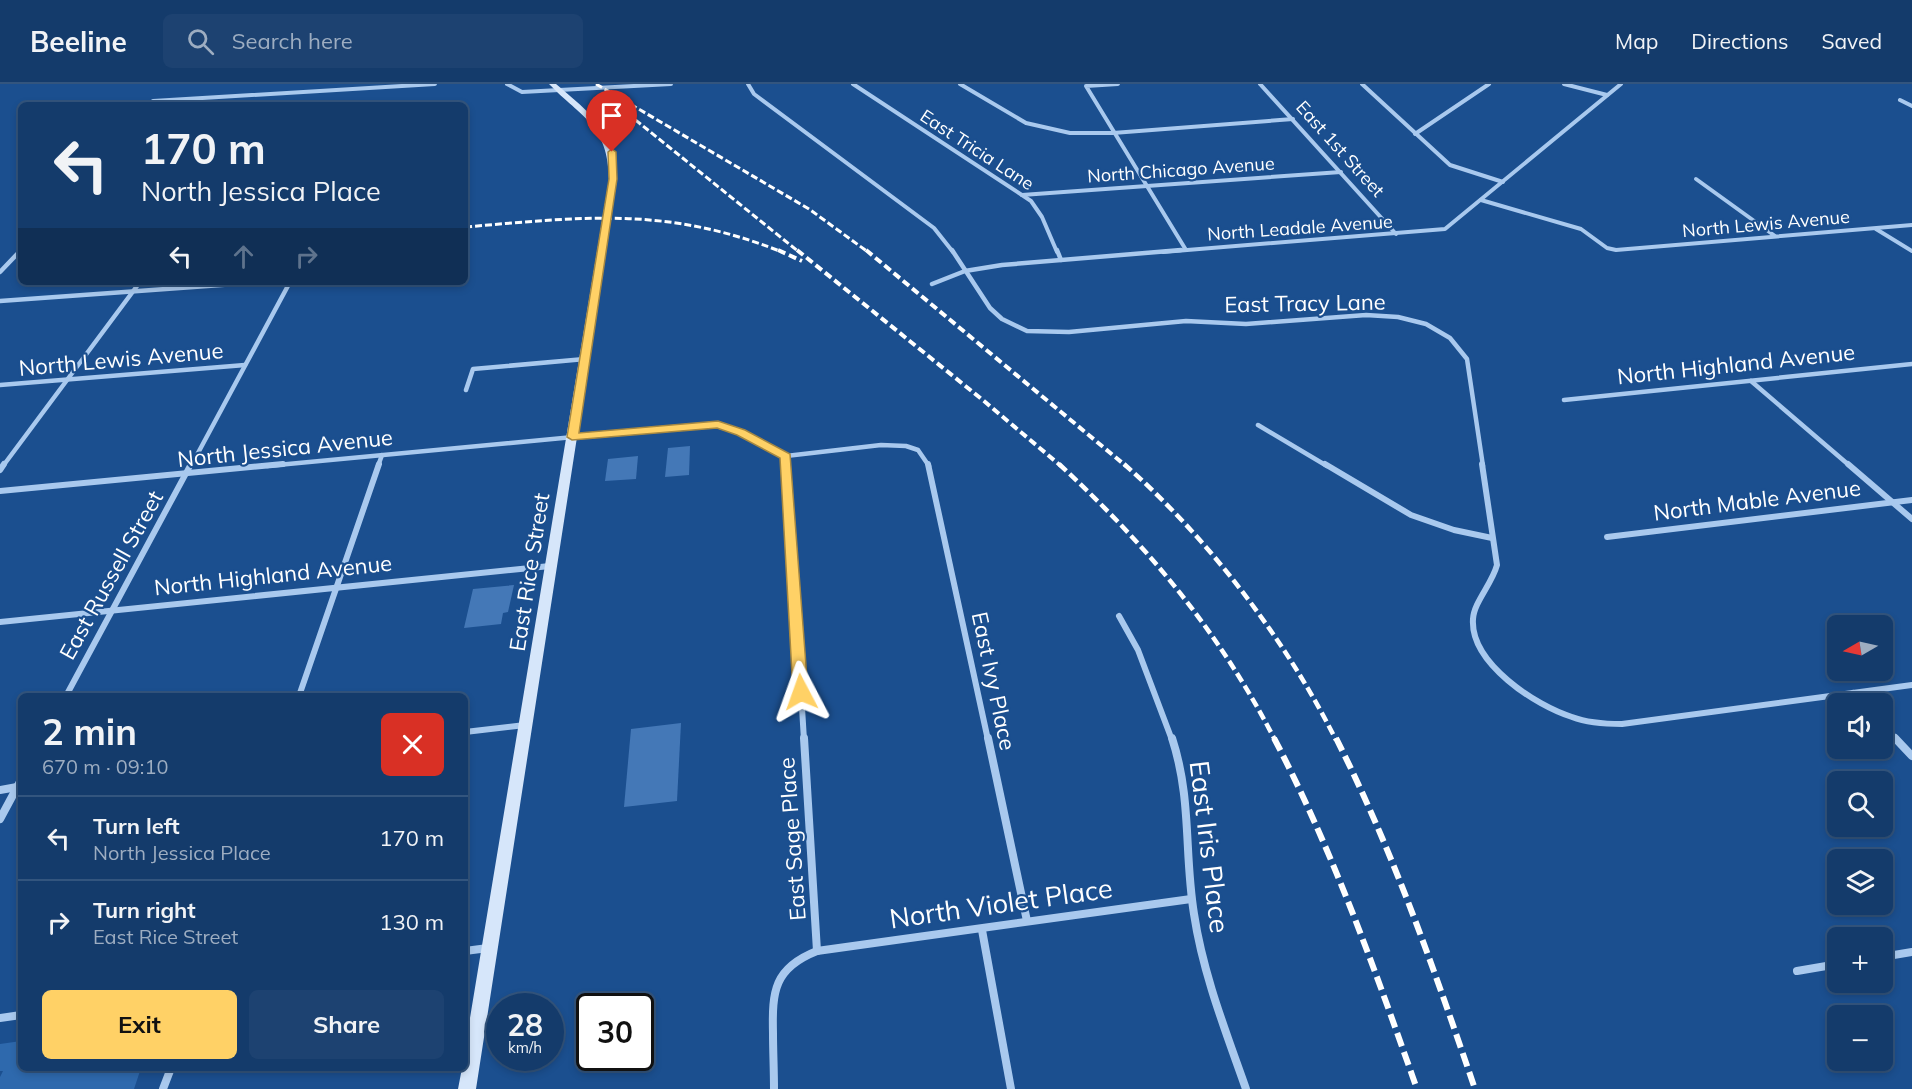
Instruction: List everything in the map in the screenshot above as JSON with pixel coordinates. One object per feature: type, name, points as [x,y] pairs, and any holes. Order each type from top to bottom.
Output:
[{"type":"main road","name":"East Rice Street","points":[[467,1089],[613,179],[613,160],[609,143],[599,126],[555,87]]},
{"type":"street","points":[[153,101],[435,84]]},
{"type":"street","points":[[507,84],[522,92],[555,87],[671,84]]},
{"type":"street","name":"East Tracy Lane","points":[[748,84],[754,94],[944,237],[990,309],[1003,320],[1018,328],[1040,332],[1195,321],[1247,324],[1371,314],[1414,320],[1452,340],[1467,359],[1497,564],[1491,584],[1478,604],[1472,621],[1474,631],[1487,658],[1515,686],[1539,702],[1584,721],[1606,724],[1638,723],[1827,697]]},
{"type":"street","name":"East Tricia Lane","points":[[853,84],[1036,205],[1061,260]]},
{"type":"street","points":[[960,84],[1033,125],[1070,133],[1113,133],[1293,119]]},
{"type":"street","points":[[1118,84],[1086,86],[1186,250]]},
{"type":"street","name":"East 1st Street","points":[[1260,84],[1396,234]]},
{"type":"street","points":[[1362,84],[1450,165],[1503,182]]},
{"type":"street","points":[[1415,134],[1489,84]]},
{"type":"street","points":[[1564,84],[1607,95]]},
{"type":"street","name":"North Leadale Avenue","points":[[932,284],[965,271],[1002,265],[1445,229],[1621,84]]},
{"type":"street","points":[[1912,99],[1900,100],[1912,106]]},
{"type":"street","name":"North Chicago Avenue","points":[[1022,195],[1341,172]]},
{"type":"street","points":[[1696,179],[1776,236]]},
{"type":"street","name":"North Lewis Avenue","points":[[1480,200],[1576,227],[1607,248],[1622,250],[1912,225]]},
{"type":"street","points":[[1875,229],[1912,251]]},
{"type":"street","points":[[0,272],[18,253]]},
{"type":"street","points":[[0,263],[9,263]]},
{"type":"street","points":[[0,470],[138,285]]},
{"type":"street","points":[[0,301],[219,285]]},
{"type":"street","name":"East Russell Street","points":[[68,693],[288,285]]},
{"type":"street","points":[[466,390],[473,369],[585,359]]},
{"type":"street","name":"North Highland Avenue","points":[[1564,400],[1912,364]]},
{"type":"street","name":"North Lewis Avenue","points":[[0,385],[245,365]]},
{"type":"street","points":[[1751,381],[1912,519]]},
{"type":"street","name":"North Jessica Avenue","points":[[0,491],[718,424],[786,456]]},
{"type":"street","points":[[1258,425],[1411,515],[1454,531],[1492,538]]},
{"type":"street","name":"East Ivy Place","points":[[786,456],[804,452],[886,445],[907,446],[920,452],[929,467],[1027,921]]},
{"type":"street","points":[[300,693],[382,455]]},
{"type":"street","name":"East Sage Place","points":[[774,1089],[772,1001],[775,988],[784,970],[798,958],[817,951],[786,456]]},
{"type":"street","name":"North Mable Avenue","points":[[1607,537],[1912,500]]},
{"type":"street","name":"North Highland Avenue","points":[[0,622],[550,566]]},
{"type":"street","name":"East Iris Place","points":[[1119,616],[1128,627],[1140,654],[1171,734],[1182,773],[1186,803],[1191,899],[1201,950],[1246,1089]]},
{"type":"street","name":"East Tracy Lane","points":[[1853,693],[1912,685]]},
{"type":"street","points":[[468,732],[526,725]]},
{"type":"street","points":[[1893,736],[1912,756]]},
{"type":"street","points":[[0,790],[18,787]]},
{"type":"street","points":[[0,819],[18,789]]},
{"type":"street","name":"North Violet Place","points":[[817,951],[982,930],[1027,921],[1191,899]]},
{"type":"street","points":[[982,930],[1011,1089]]},
{"type":"street","points":[[468,951],[491,947]]},
{"type":"street","points":[[1893,955],[1912,952]]},
{"type":"street","points":[[1797,971],[1827,966]]},
{"type":"street","points":[[0,1018],[18,1016]]},
{"type":"street","points":[[163,1089],[170,1071]]},
{"type":"shaded area","points":[[18,1041],[18,1071],[140,1071],[134,1089],[0,1089],[0,1077],[3,1071],[0,1071],[0,1044]]},
{"type":"building","points":[[690,446],[689,475],[665,477],[668,448]]},
{"type":"building","points":[[638,456],[636,479],[605,481],[608,459]]},
{"type":"building","points":[[514,585],[508,612],[503,613],[501,624],[464,628],[473,589]]},
{"type":"building","points":[[681,723],[677,801],[624,807],[631,729]]},
{"type":"railway","points":[[596,84],[809,209],[868,252]]},
{"type":"railway","points":[[612,101],[799,252]]},
{"type":"railway","points":[[468,227],[587,218],[663,221],[701,227],[740,237],[782,252]]},
{"type":"railway","points":[[778,250],[802,261]]},
{"type":"railway","points":[[797,250],[1061,466]]},
{"type":"railway","points":[[866,250],[1126,466]]},
{"type":"railway","points":[[1059,464],[1122,526],[1179,592],[1230,663],[1275,740]]},
{"type":"railway","points":[[1124,464],[1186,524],[1243,592],[1294,665],[1336,740]]},
{"type":"railway","points":[[1336,738],[1394,867],[1475,1089]]},
{"type":"railway","points":[[1275,740],[1334,867],[1369,955],[1417,1089]]},
{"type":"route","points":[[612,152],[613,179],[572,437],[718,424],[786,456],[801,692]]}]
